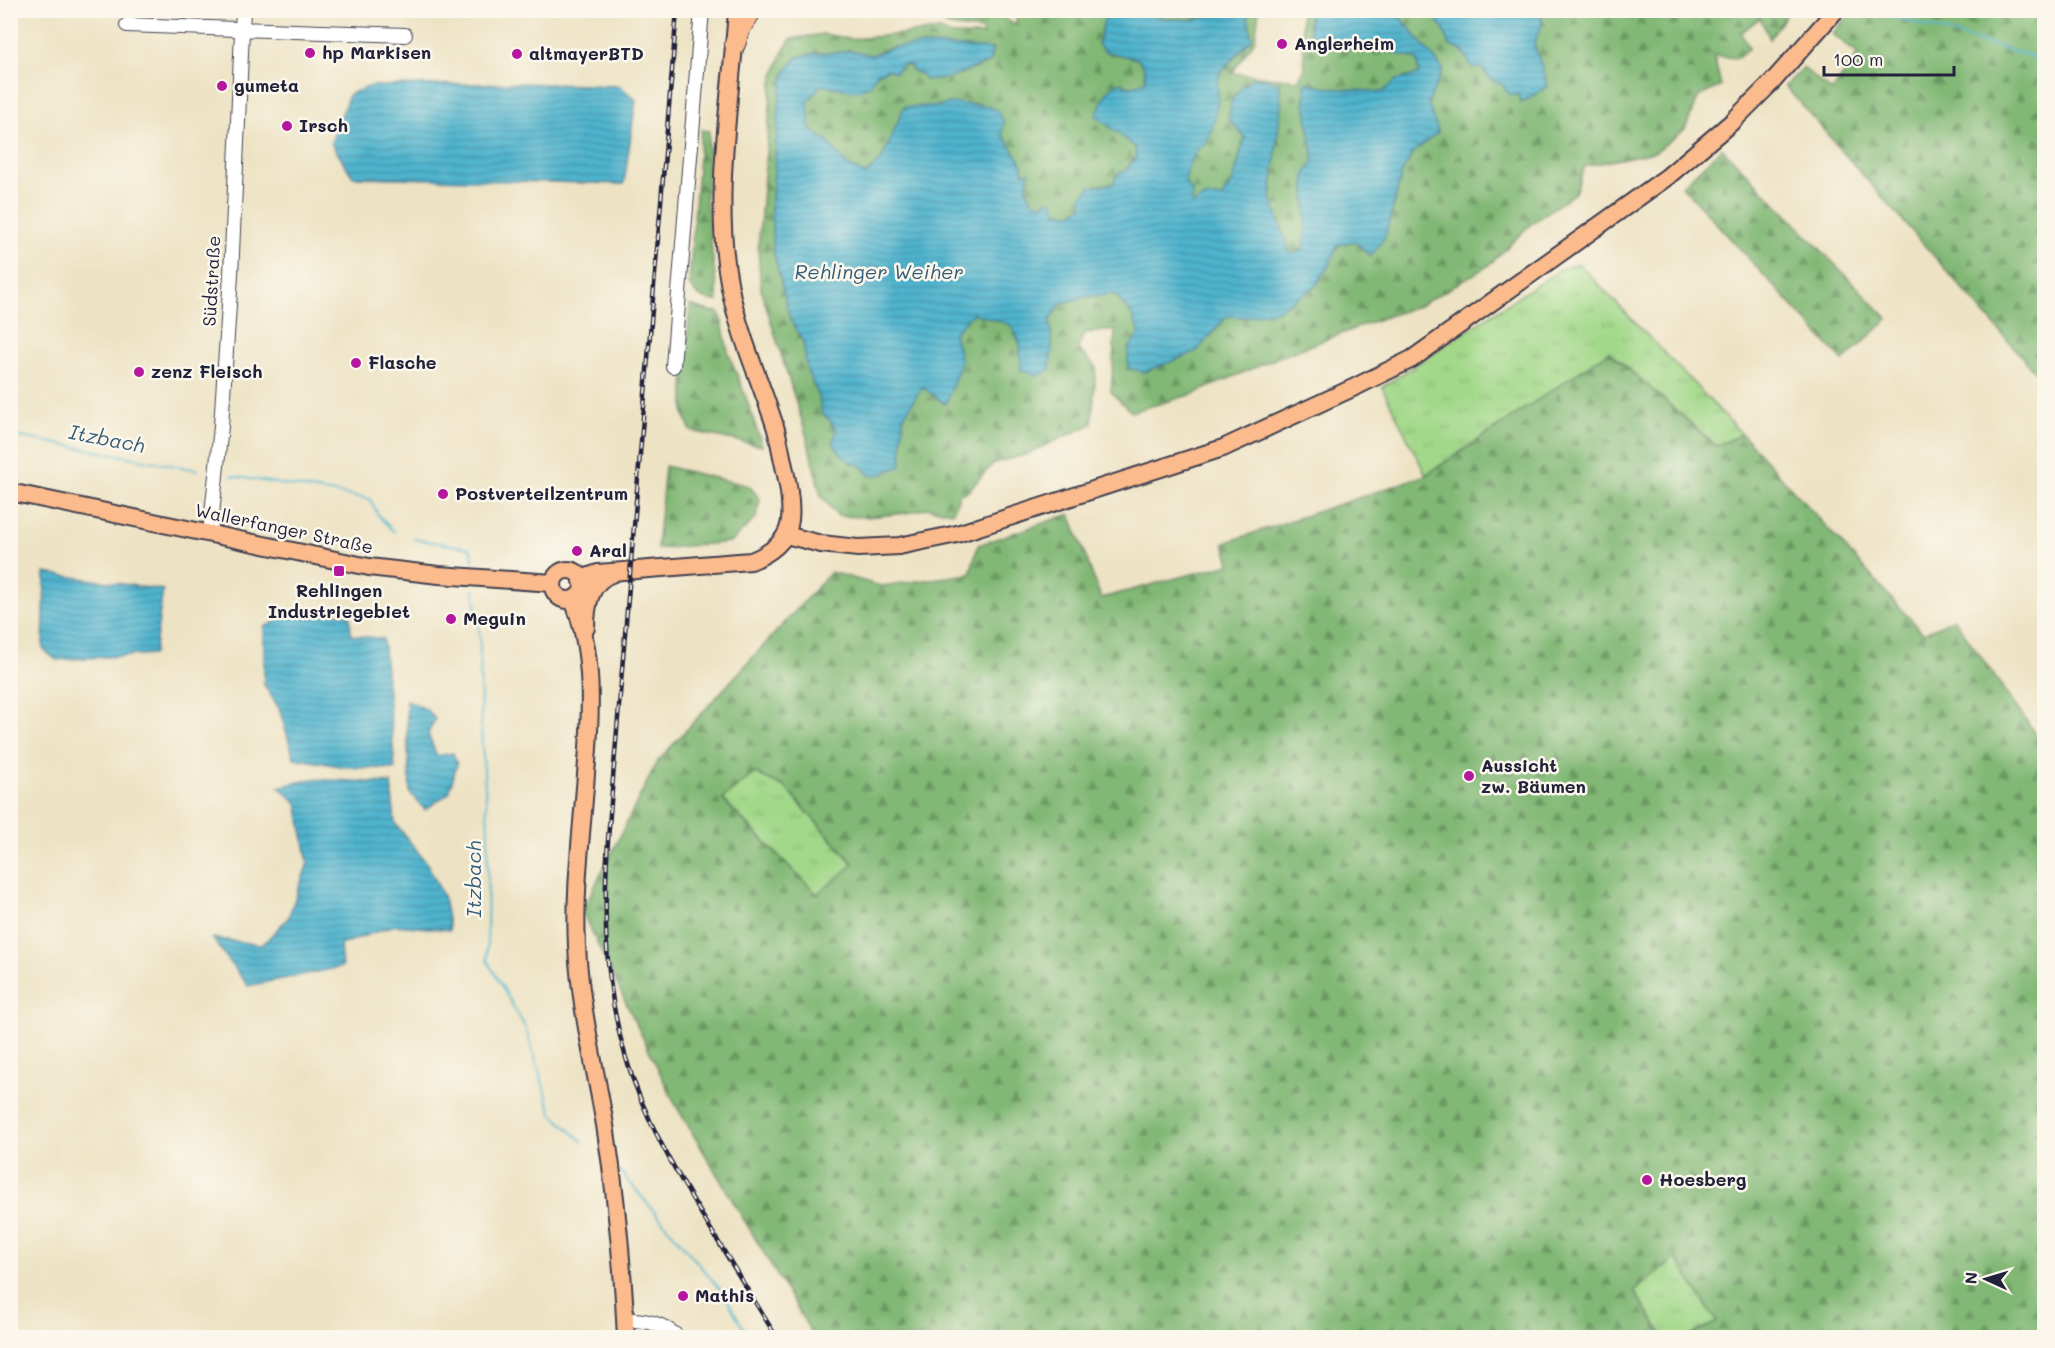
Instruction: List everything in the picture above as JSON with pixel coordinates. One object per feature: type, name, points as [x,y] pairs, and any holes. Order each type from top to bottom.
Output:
[{"type":"highway","points":[[735,44],[741,27],[752,10]]},
{"type":"main road","points":[[581,579],[598,573],[751,561],[762,557],[777,546],[786,535],[790,522],[787,480],[776,428],[741,331],[730,287],[724,243],[725,167],[737,10]]},
{"type":"main road","points":[[786,535],[821,544],[858,548],[899,546],[957,534],[1223,448],[1412,359],[1667,177],[1733,121],[1773,81],[1836,10]]},
{"type":"main road","name":"Wallerfanger Straße","points":[[10,492],[379,568],[439,575],[553,583]]},
{"type":"main road","points":[[563,571],[574,571],[581,579],[582,589],[573,600],[558,597],[554,592],[554,578],[563,571]]},
{"type":"main road","points":[[585,650],[586,614],[588,600],[593,589],[607,575],[621,572]]},
{"type":"main road","points":[[573,600],[582,630],[590,698],[590,731],[578,874],[577,947],[586,1021],[615,1198],[626,1338]]},
{"type":"street","name":"Südstraße","points":[[210,534],[225,380],[243,10]]},
{"type":"street","points":[[673,366],[702,10]]},
{"type":"street","points":[[127,24],[405,35]]},
{"type":"street","points":[[625,1320],[651,1322],[668,1328],[679,1338]]},
{"type":"green space","points":[[942,11],[994,11],[1015,25],[1018,11],[1111,11],[1105,17],[1104,51],[1138,58],[1144,67],[1146,80],[1127,87],[1124,84],[1096,116],[1136,147],[1136,157],[1124,172],[1120,172],[1113,184],[1099,185],[1081,208],[1071,213],[1057,212],[1033,202],[1026,188],[1029,180],[1023,173],[1021,161],[979,104],[905,107],[882,159],[865,175],[845,163],[828,142],[810,130],[808,102],[821,85],[856,91],[880,73],[905,65],[924,75],[953,76],[990,62],[992,49],[928,45],[894,47],[872,55],[851,51],[797,57],[785,72],[780,96],[771,208],[773,249],[790,319],[803,340],[807,371],[819,396],[822,414],[830,420],[850,463],[882,469],[901,466],[903,418],[922,386],[945,404],[961,361],[954,333],[973,313],[1011,325],[1020,343],[1021,370],[1052,347],[1049,320],[1061,302],[1114,294],[1131,313],[1140,333],[1128,349],[1144,372],[1167,362],[1212,335],[1227,316],[1245,317],[1328,267],[1338,245],[1354,241],[1370,256],[1394,205],[1402,172],[1414,152],[1438,132],[1428,103],[1443,69],[1400,17],[1385,11],[1430,11],[1444,30],[1449,45],[1464,52],[1472,68],[1482,68],[1491,80],[1502,84],[1509,93],[1518,94],[1522,103],[1548,86],[1534,44],[1542,24],[1541,11],[1789,11],[1770,39],[1760,18],[1741,33],[1749,48],[1738,58],[1714,56],[1721,86],[1699,96],[1685,129],[1655,152],[1585,166],[1575,193],[1531,224],[1488,266],[1419,306],[1277,358],[1193,394],[1131,412],[1111,392],[1115,330],[1084,333],[1078,349],[1096,367],[1092,424],[1025,455],[994,463],[968,491],[960,494],[953,512],[927,508],[907,513],[866,517],[838,516],[821,496],[806,434],[761,290],[758,248],[772,82],[783,51],[791,39],[823,34],[852,39],[940,30],[951,35],[983,35],[982,30],[949,26],[934,19]]},
{"type":"green space","points":[[1138,11],[1220,11],[1209,16],[1179,20]]},
{"type":"green space","points":[[1247,11],[1259,11],[1255,40],[1232,73],[1298,80],[1305,69],[1301,11],[1309,11],[1310,38],[1347,48],[1384,50],[1417,59],[1419,74],[1395,81],[1383,92],[1334,88],[1305,82],[1305,102],[1314,161],[1305,174],[1306,229],[1303,250],[1290,255],[1271,197],[1281,104],[1279,83],[1252,78],[1232,97],[1229,120],[1245,137],[1233,181],[1222,197],[1204,197],[1192,205],[1185,182],[1188,166],[1197,150],[1208,140],[1218,100],[1217,84],[1220,72],[1252,39]]},
{"type":"green space","points":[[1852,11],[2044,11],[2044,382],[1785,86],[1803,68],[1832,91],[1858,54],[1832,34]]},
{"type":"green space","points":[[701,130],[709,131],[706,202],[718,301],[701,297],[689,284]]},
{"type":"green space","points":[[1722,148],[1888,319],[1843,361],[1682,186]]},
{"type":"green space","points":[[1579,264],[1742,434],[1717,446],[1609,352],[1426,475],[1382,387],[1562,268]]},
{"type":"green space","points":[[690,305],[718,312],[721,317],[728,352],[762,446],[691,431],[684,414],[684,380]]},
{"type":"green space","points":[[1609,352],[1716,446],[1742,434],[1923,633],[1954,619],[2044,746],[2044,1337],[1687,1337],[1717,1322],[1676,1258],[1634,1291],[1664,1337],[814,1337],[675,1104],[582,912],[657,762],[831,572],[881,586],[970,574],[978,545],[1070,514],[1101,598],[1230,564],[1224,543],[1426,475]],"holes":[[[755,773],[785,787],[854,864],[817,894],[722,799]]]},
{"type":"green space","points":[[665,466],[749,486],[760,499],[756,518],[731,542],[657,549]]},
{"type":"green space","points":[[755,773],[785,787],[854,865],[817,895],[722,798]]},
{"type":"green space","points":[[1676,1258],[1717,1322],[1687,1337],[1664,1337],[1634,1291]]},
{"type":"water","name":"Rehlinger Weiher","points":[[1111,11],[1138,11],[1168,19],[1196,20],[1220,11],[1247,11],[1252,39],[1220,72],[1213,125],[1208,140],[1197,150],[1188,166],[1185,182],[1192,192],[1192,205],[1204,197],[1222,197],[1233,181],[1245,137],[1229,120],[1232,101],[1252,78],[1262,78],[1279,83],[1281,104],[1271,197],[1290,254],[1303,250],[1306,229],[1305,174],[1314,161],[1305,102],[1305,82],[1334,88],[1383,92],[1395,81],[1419,74],[1417,59],[1384,50],[1347,48],[1310,38],[1309,11],[1385,11],[1400,17],[1443,69],[1428,103],[1438,132],[1414,152],[1402,172],[1385,237],[1371,256],[1354,241],[1338,245],[1316,286],[1278,310],[1245,317],[1227,316],[1196,352],[1144,372],[1128,368],[1128,349],[1140,333],[1131,313],[1114,294],[1091,296],[1061,303],[1050,320],[1052,347],[1050,369],[1039,376],[1021,370],[1020,343],[1011,325],[973,313],[954,333],[961,361],[946,404],[922,387],[903,418],[901,466],[878,475],[869,475],[862,466],[845,458],[833,443],[836,430],[830,420],[822,414],[819,396],[807,371],[803,340],[790,319],[773,249],[771,208],[780,96],[785,72],[797,57],[811,54],[851,51],[872,55],[894,47],[928,45],[992,49],[990,62],[948,78],[925,80],[921,74],[913,71],[911,66],[906,64],[899,67],[896,72],[886,69],[877,73],[870,86],[856,91],[821,85],[808,102],[810,129],[828,142],[845,163],[865,175],[882,159],[904,107],[939,106],[952,103],[988,106],[997,110],[1004,122],[1002,134],[1021,161],[1023,173],[1030,172],[1026,188],[1033,202],[1041,204],[1053,200],[1057,212],[1071,213],[1081,208],[1083,203],[1081,197],[1090,187],[1113,184],[1120,172],[1125,172],[1136,157],[1135,147],[1096,116],[1112,87],[1122,82],[1127,87],[1137,85],[1146,80],[1144,67],[1138,59],[1104,51],[1098,44],[1105,17]]},
{"type":"water","points":[[1430,11],[1541,11],[1542,24],[1534,44],[1548,86],[1521,103],[1518,95],[1509,94],[1502,84],[1491,80],[1482,68],[1472,68],[1464,52],[1449,45],[1444,30]]},
{"type":"water","points":[[520,83],[620,86],[636,100],[624,184],[353,177],[331,143],[349,94],[372,86]]},
{"type":"water","points":[[45,573],[163,590],[154,654],[56,660],[43,649]]},
{"type":"water","points":[[301,610],[350,615],[351,635],[383,639],[395,769],[345,767],[294,758],[279,708],[264,685],[264,627]]},
{"type":"water","points":[[406,700],[426,709],[435,719],[428,734],[437,756],[453,753],[457,764],[449,793],[425,810],[410,793]]},
{"type":"water","points":[[312,779],[391,783],[395,823],[428,865],[444,898],[450,930],[395,925],[340,945],[342,967],[248,986],[212,938],[262,945],[288,918],[308,863],[297,803],[279,787]]},
{"type":"waterway","points":[[1870,10],[2044,60]]},
{"type":"waterway","name":"Itzbach","points":[[10,435],[198,470]]},
{"type":"waterway","name":"Itzbach","points":[[232,476],[370,499],[378,515],[394,532]]},
{"type":"waterway","name":"Itzbach","points":[[414,539],[469,548],[473,561]]},
{"type":"waterway","name":"Itzbach","points":[[474,589],[480,637],[481,730],[488,827],[487,960],[526,1029],[552,1114],[583,1142]]},
{"type":"waterway","name":"Itzbach","points":[[620,1171],[724,1294],[749,1338]]},
{"type":"railway","points":[[677,10],[608,845],[606,937],[612,998],[618,1028],[633,1081],[651,1124],[684,1185],[777,1338]]},
{"type":"place","name":"Anglerheim","points":[[1282,44]]},
{"type":"place","name":"hp Markisen","points":[[310,53]]},
{"type":"place","name":"altmayerBTD","points":[[517,54]]},
{"type":"place","name":"gumeta","points":[[222,86]]},
{"type":"place","name":"Irsch","points":[[287,126]]},
{"type":"place","name":"Flasche","points":[[356,363]]},
{"type":"place","name":"zenz Fleisch","points":[[139,372]]},
{"type":"place","name":"Postverteilzentrum","points":[[443,494]]},
{"type":"place","name":"Aral","points":[[577,551]]},
{"type":"place","name":"Rehlingen Industriegebiet","points":[[339,571]]},
{"type":"place","name":"Meguin","points":[[451,619]]},
{"type":"place","name":"Aussicht zw. Bäumen","points":[[1469,776]]},
{"type":"place","name":"Hoesberg","points":[[1647,1180]]},
{"type":"place","name":"Mathis","points":[[683,1296]]}]
